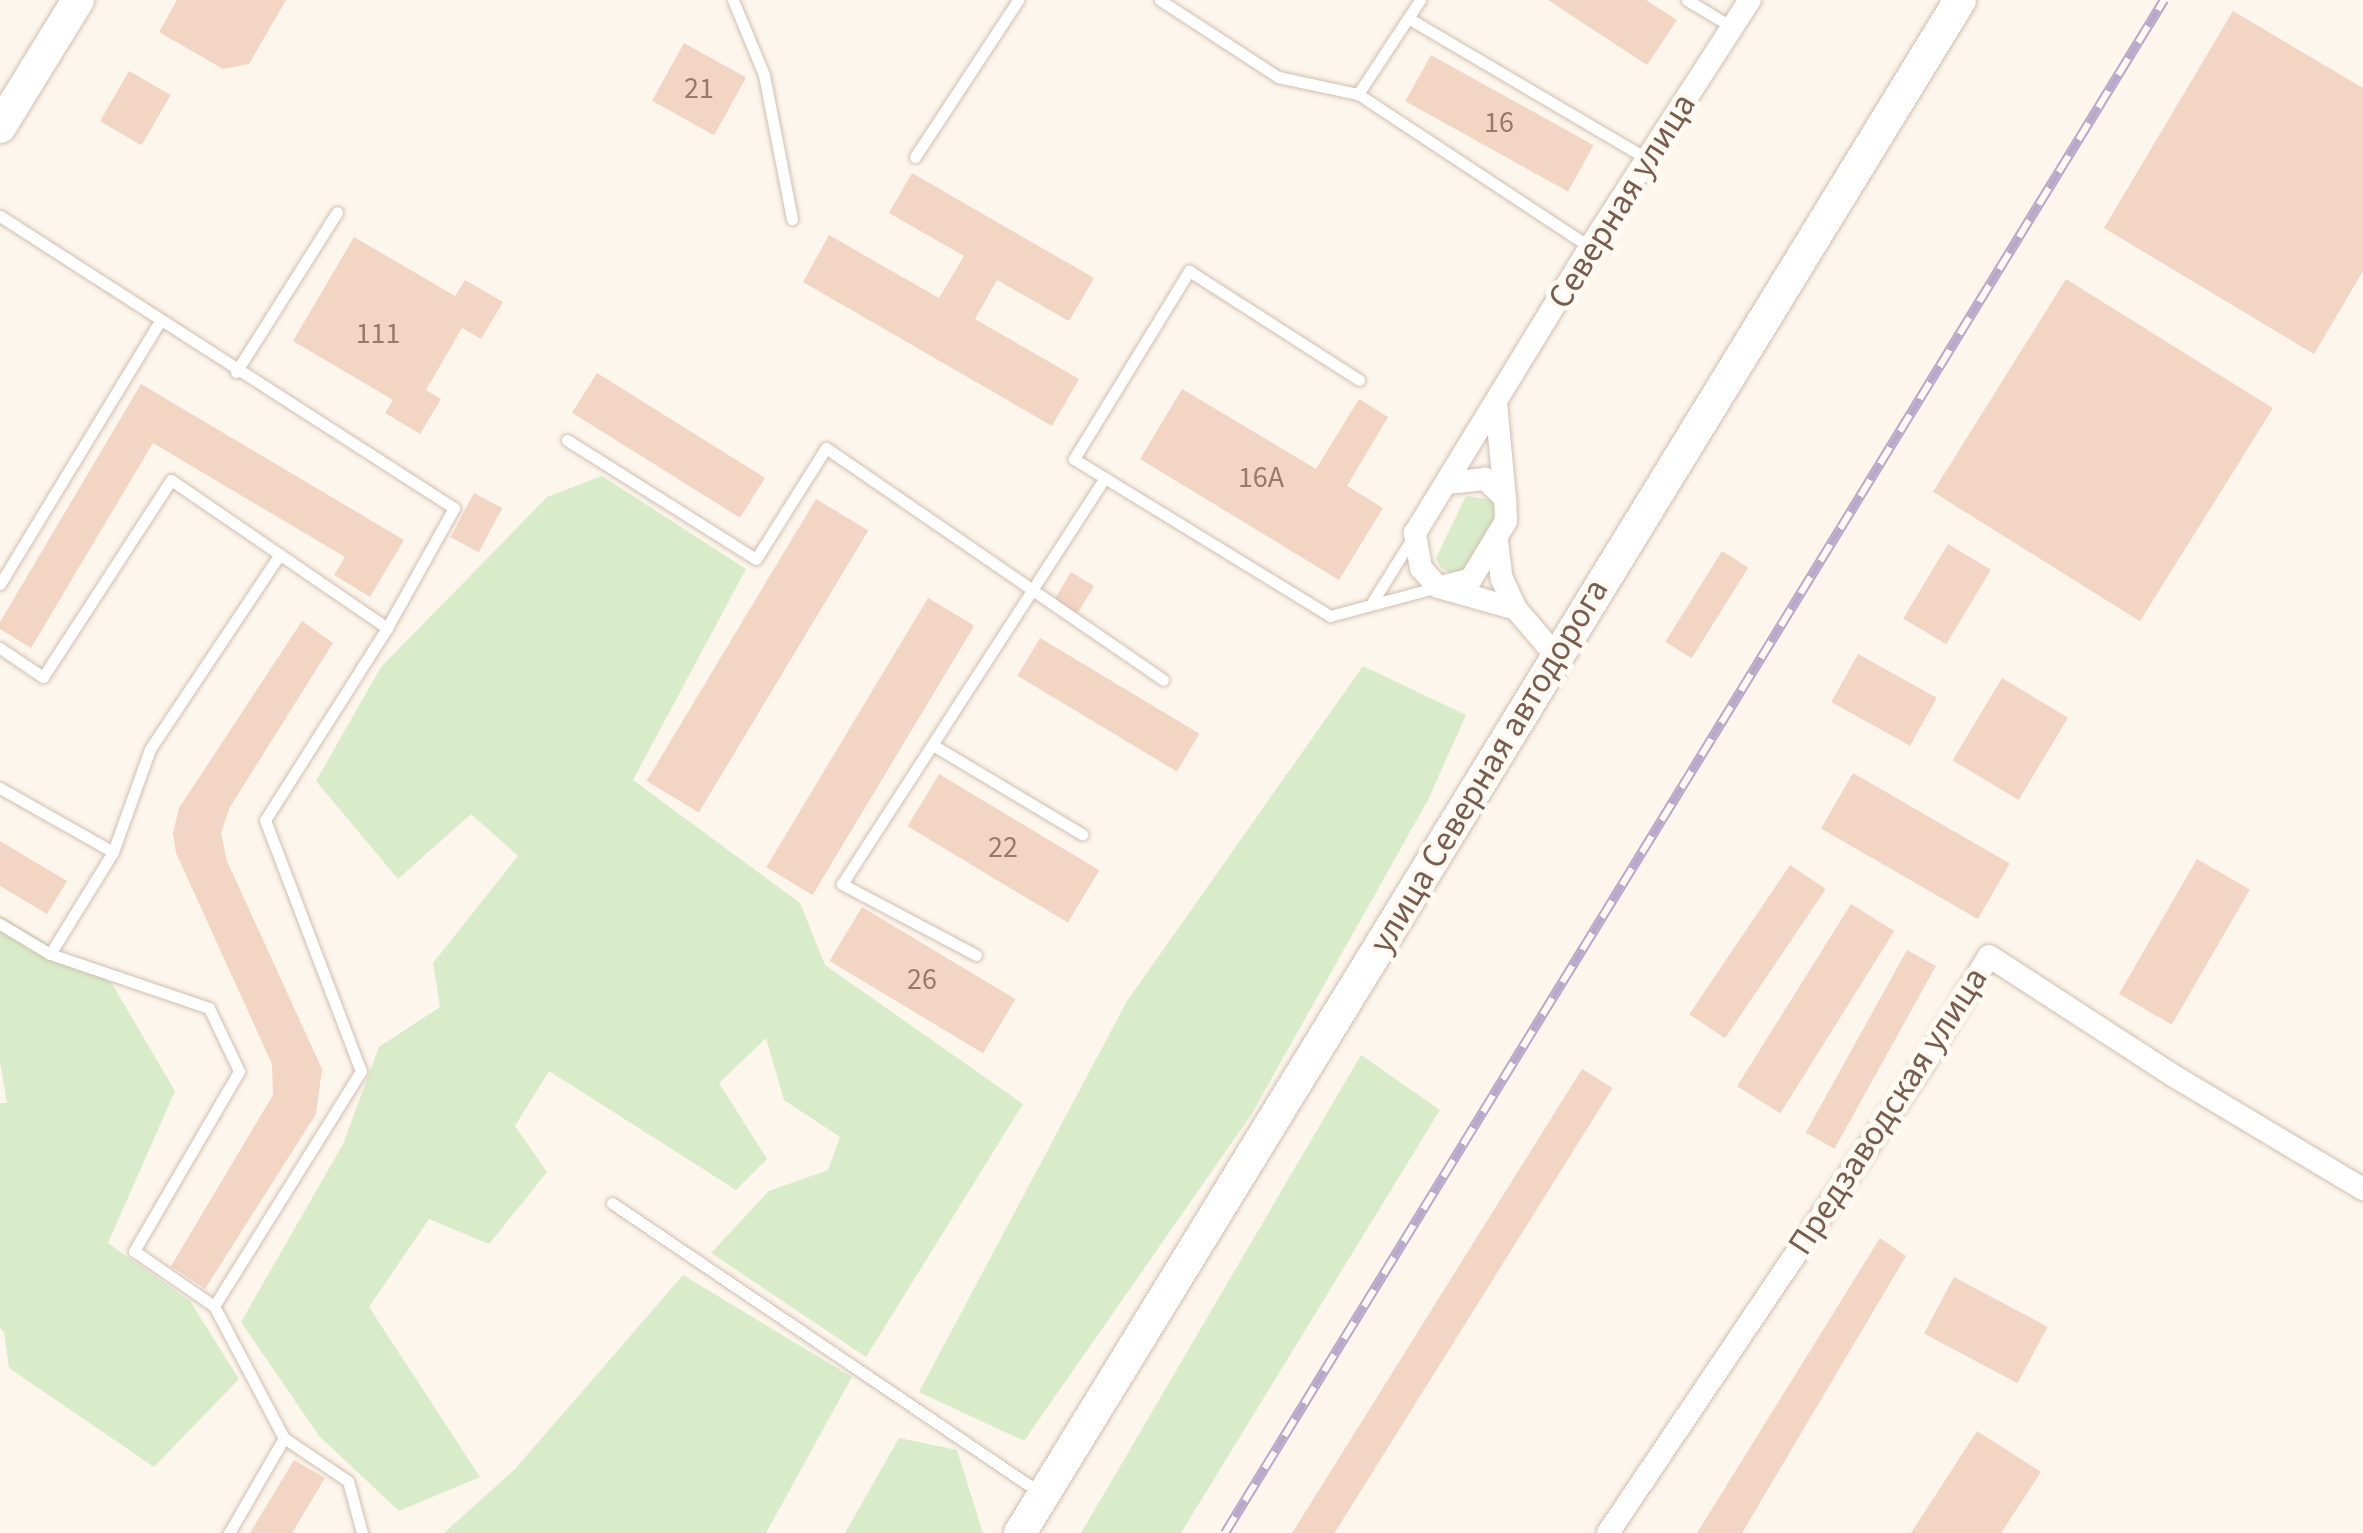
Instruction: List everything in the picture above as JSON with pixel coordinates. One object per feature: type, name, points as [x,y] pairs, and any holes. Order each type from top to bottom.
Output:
[{"type":"main road","points":[[0,127],[78,0]]},
{"type":"main road","name":"улица Северная автодорога","points":[[1020,1533],[1960,0]]},
{"type":"street","name":"Северная улица","points":[[1447,483],[1590,247],[1750,0]]},
{"type":"street","points":[[1438,587],[1471,579],[1506,520],[1496,403]]},
{"type":"street","points":[[1505,498],[1485,479],[1447,483],[1415,533],[1421,568],[1438,587],[1516,609]]},
{"type":"street","points":[[1497,541],[1502,579],[1516,609],[1556,656]]},
{"type":"street","name":"Предзаводская улица","points":[[1608,1533],[1923,1065],[1989,956],[2174,1076],[2363,1189]]},
{"type":"lane","points":[[733,0],[764,74],[792,219]]},
{"type":"lane","points":[[915,157],[1018,0]]},
{"type":"lane","points":[[1160,0],[1278,78],[1358,94],[1590,247]]},
{"type":"lane","points":[[1358,94],[1420,0]]},
{"type":"lane","points":[[1687,0],[1732,28]]},
{"type":"lane","points":[[1408,18],[1647,159]]},
{"type":"lane","points":[[236,372],[337,212]]},
{"type":"lane","points":[[0,216],[236,372],[454,508],[387,628],[265,820],[361,1072],[214,1306]]},
{"type":"lane","points":[[1359,380],[1188,271],[1074,459],[1330,616],[1373,601],[1438,587]]},
{"type":"lane","points":[[0,584],[159,322]]},
{"type":"lane","points":[[567,440],[756,560],[826,448],[1163,680]]},
{"type":"lane","points":[[976,955],[842,884],[1105,478]]},
{"type":"lane","points":[[0,648],[43,677],[171,480],[387,628]]},
{"type":"lane","points":[[1373,601],[1415,533]]},
{"type":"lane","points":[[50,954],[113,852],[150,750],[280,554]]},
{"type":"lane","points":[[933,745],[1082,834]]},
{"type":"lane","points":[[0,788],[113,852]]},
{"type":"lane","points":[[0,924],[50,954],[209,1008],[239,1071],[134,1251],[214,1306],[284,1438],[348,1481],[362,1533]]},
{"type":"lane","points":[[612,1203],[1044,1495]]},
{"type":"lane","points":[[229,1533],[284,1438]]},
{"type":"green space","points":[[602,476],[746,569],[633,780],[800,903],[825,965],[1023,1104],[866,1357],[711,1253],[769,1191],[828,1170],[840,1137],[784,1100],[766,1038],[719,1083],[767,1159],[736,1190],[549,1071],[515,1126],[547,1172],[489,1244],[429,1219],[369,1307],[480,1477],[399,1511],[319,1436],[241,1322],[343,1144],[379,1047],[440,1007],[433,963],[518,856],[471,814],[398,879],[316,781],[381,667],[547,497]]},
{"type":"green space","points":[[1466,496],[1492,500],[1498,517],[1467,569],[1453,574],[1441,568],[1436,558]]},
{"type":"green space","points":[[1363,666],[1466,715],[1428,800],[1251,1115],[1024,1441],[919,1392],[1127,1001]]},
{"type":"green space","points":[[0,915],[111,982],[175,1091],[108,1243],[190,1301],[239,1379],[154,1467],[9,1368],[4,1332],[0,1328],[0,1103],[7,1103],[0,1062]]},
{"type":"green space","points":[[1361,1055],[1440,1110],[1181,1533],[1081,1533]]},
{"type":"green space","points":[[683,1275],[852,1377],[766,1533],[444,1533],[515,1469]]},
{"type":"green space","points":[[899,1438],[957,1450],[983,1533],[845,1533]]},
{"type":"building","points":[[177,0],[286,0],[249,64],[223,69],[159,32]]},
{"type":"building","points":[[1548,0],[1646,0],[1677,20],[1647,65]]},
{"type":"building","points":[[2233,11],[2363,88],[2363,271],[2314,354],[2104,228]]},
{"type":"building","points":[[684,43],[746,77],[714,135],[652,101]]},
{"type":"building","points":[[1431,55],[1594,145],[1568,192],[1405,101]]},
{"type":"building","points":[[129,71],[171,95],[142,145],[100,121]]},
{"type":"building","points":[[912,173],[1094,278],[1069,321],[997,280],[975,319],[1079,379],[1052,426],[803,282],[829,235],[939,298],[964,256],[889,213]]},
{"type":"building","points":[[354,237],[455,296],[465,280],[503,302],[481,339],[462,328],[426,390],[441,399],[420,434],[385,413],[393,400],[293,341]]},
{"type":"building","points":[[2066,279],[2273,408],[2140,621],[1933,492]]},
{"type":"building","points":[[597,373],[765,478],[740,518],[572,413]]},
{"type":"building","points":[[141,384],[404,540],[370,597],[334,575],[345,557],[153,443],[31,648],[0,629],[0,622]]},
{"type":"building","points":[[1182,389],[1316,469],[1359,399],[1388,417],[1347,486],[1383,508],[1339,580],[1140,459]]},
{"type":"building","points":[[474,493],[502,508],[479,552],[451,537]]},
{"type":"building","points":[[816,499],[868,530],[699,812],[647,781]]},
{"type":"building","points":[[1948,544],[1991,570],[1946,644],[1903,619]]},
{"type":"building","points":[[1722,551],[1748,567],[1692,658],[1665,642]]},
{"type":"building","points":[[1071,572],[1094,586],[1078,613],[1055,599]]},
{"type":"building","points":[[928,598],[974,626],[813,895],[766,867]]},
{"type":"building","points":[[302,621],[333,643],[230,807],[221,833],[227,861],[322,1069],[316,1114],[205,1289],[171,1266],[273,1095],[272,1064],[176,853],[173,833],[179,808]]},
{"type":"building","points":[[1040,638],[1199,734],[1177,772],[1017,676]]},
{"type":"building","points":[[1858,654],[1937,698],[1910,746],[1831,702]]},
{"type":"building","points":[[2002,678],[2068,718],[2019,800],[1953,760]]},
{"type":"building","points":[[1853,773],[2010,864],[1978,919],[1821,828]]},
{"type":"building","points":[[939,774],[1099,870],[1068,923],[908,826]]},
{"type":"building","points":[[0,841],[67,881],[47,914],[0,886]]},
{"type":"building","points":[[2197,859],[2250,890],[2172,1025],[2119,994]]},
{"type":"building","points":[[1790,865],[1826,889],[1725,1038],[1689,1014]]},
{"type":"building","points":[[1851,904],[1894,931],[1780,1113],[1737,1086]]},
{"type":"building","points":[[862,907],[1015,999],[983,1053],[830,961]]},
{"type":"building","points":[[1907,950],[1936,966],[1835,1149],[1806,1133]]},
{"type":"building","points":[[1582,1069],[1613,1088],[1335,1533],[1292,1533]]},
{"type":"building","points":[[1880,1238],[1906,1256],[1742,1533],[1697,1533]]},
{"type":"building","points":[[1954,1277],[2048,1327],[2018,1383],[1924,1334]]},
{"type":"building","points":[[1977,1431],[2041,1472],[2001,1533],[1911,1533]]},
{"type":"building","points":[[294,1460],[325,1478],[292,1533],[250,1533]]},
{"type":"railway","points":[[1225,1533],[2164,0]]}]
